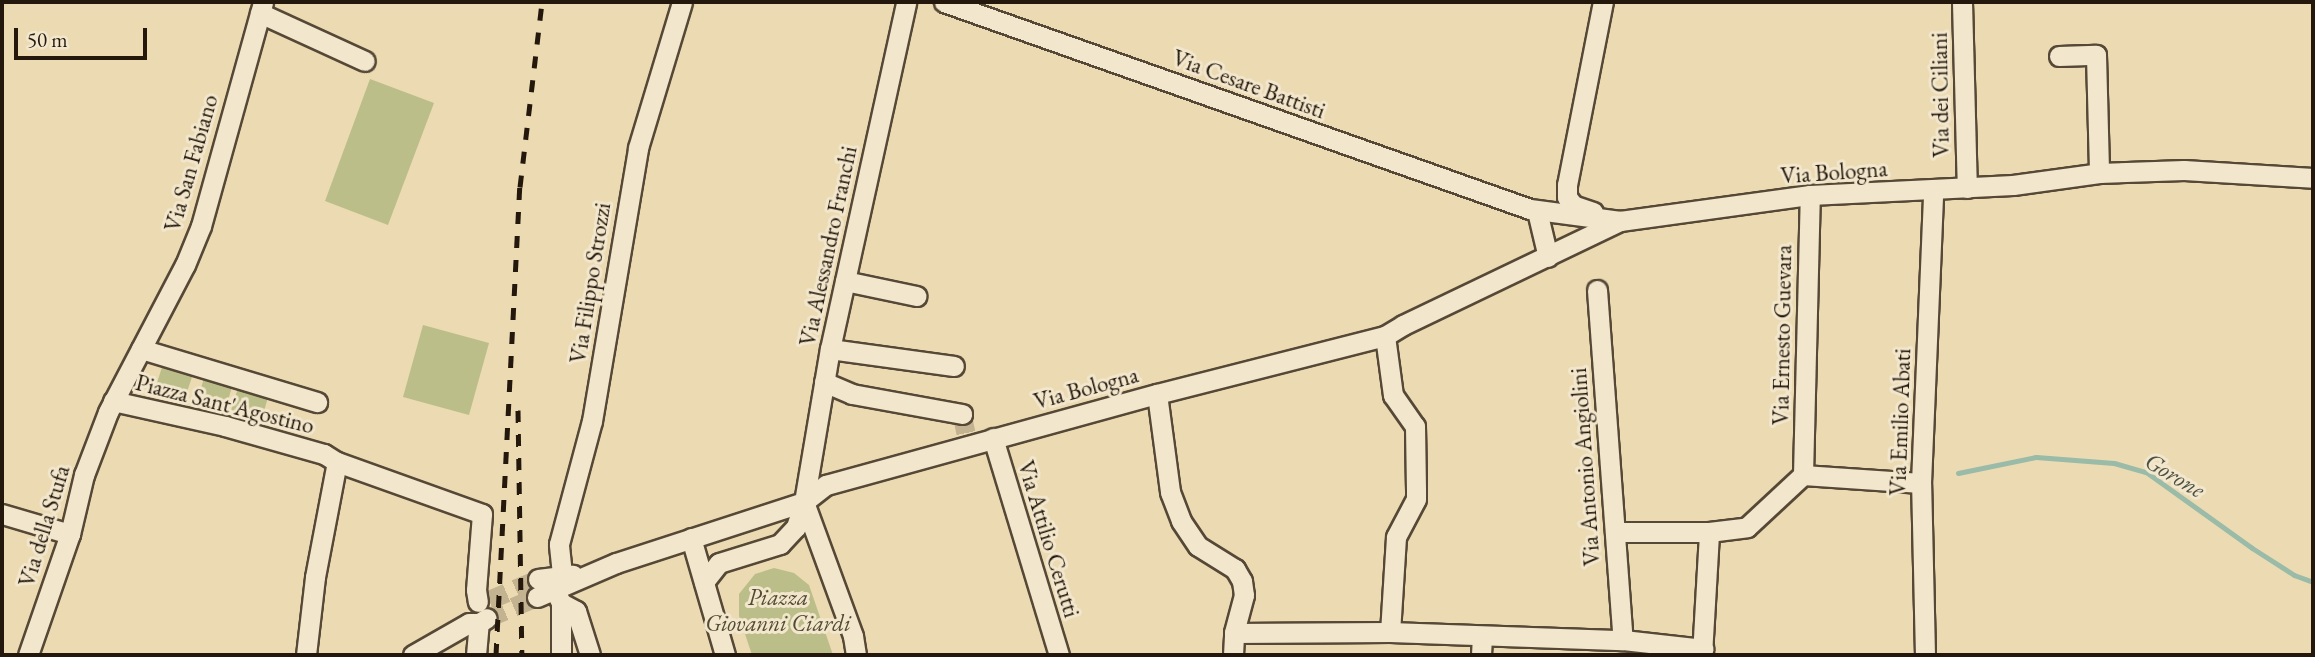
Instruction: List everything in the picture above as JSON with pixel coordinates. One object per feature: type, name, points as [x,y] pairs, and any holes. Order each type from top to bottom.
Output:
[{"type":"street","name":"Via Filippo Strozzi","points":[[561,655],[556,586],[559,544],[592,421],[638,148],[682,2]]},
{"type":"street","name":"Via Alessandro Franchi","points":[[796,527],[804,502],[830,349],[906,2]]},
{"type":"street","name":"Via Cesare Battisti","points":[[944,2],[1537,211],[1620,221]]},
{"type":"street","points":[[1603,2],[1566,185],[1567,197],[1573,205],[1620,221]]},
{"type":"street","name":"Via dei Ciliani","points":[[1962,2],[1967,188]]},
{"type":"street","points":[[262,8],[365,61]]},
{"type":"street","name":"Via San Fabiano","points":[[145,340],[185,265],[201,226],[262,8]]},
{"type":"street","points":[[2059,56],[2096,55],[2099,173]]},
{"type":"street","name":"Via Bologna","points":[[804,502],[826,485],[967,441],[993,438],[1385,337],[1403,325],[1620,221],[1810,195],[2013,185],[2099,173],[2184,170],[2313,178]]},
{"type":"street","name":"Via Emilio Abati","points":[[1925,655],[1921,483],[1933,191]]},
{"type":"street","name":"Via Ernesto Guevara","points":[[1803,475],[1810,195]]},
{"type":"street","points":[[1537,211],[1548,257]]},
{"type":"street","points":[[845,281],[916,296]]},
{"type":"street","name":"Via Antonio Angiolini","points":[[1597,290],[1623,640]]},
{"type":"street","points":[[1385,337],[1393,395],[1415,426],[1416,499],[1396,537],[1390,632]]},
{"type":"street","name":"Piazza Sant'Agostino","points":[[317,402],[145,340],[111,407],[225,426],[331,458],[482,514],[476,590],[481,614]]},
{"type":"street","points":[[830,349],[954,366]]},
{"type":"street","points":[[824,382],[852,394],[962,414]]},
{"type":"street","points":[[1157,394],[1170,492],[1181,521],[1198,546],[1235,569],[1242,581],[1244,595],[1234,633],[1233,655]]},
{"type":"street","name":"Via della Stufa","points":[[28,655],[70,534],[84,475],[111,407]]},
{"type":"street","name":"Via Attilio Cerutti","points":[[993,438],[1059,655]]},
{"type":"street","points":[[306,655],[326,517],[331,458]]},
{"type":"street","points":[[1616,532],[1709,532],[1747,527],[1803,475],[1921,483]]},
{"type":"street","points":[[590,655],[576,611],[556,586],[691,538],[804,502],[831,571],[853,636],[856,655]]},
{"type":"street","points":[[2,514],[70,534]]},
{"type":"street","points":[[704,582],[719,563],[780,544],[796,527],[831,571]]},
{"type":"street","points":[[1234,633],[1390,632],[1481,646],[1623,640],[1675,645],[1702,652],[1709,532]]},
{"type":"street","points":[[691,538],[719,563]]},
{"type":"street","points":[[691,538],[725,655]]},
{"type":"street","points":[[413,655],[481,614]]},
{"type":"street","points":[[476,655],[481,614]]},
{"type":"green space","points":[[370,79],[434,103],[388,225],[325,201]]},
{"type":"green space","points":[[423,325],[489,343],[469,415],[403,397]]},
{"type":"green space","points":[[163,364],[193,374],[186,395],[156,386]]},
{"type":"green space","points":[[204,378],[232,387],[226,407],[198,398]]},
{"type":"green space","points":[[238,388],[268,397],[262,419],[231,410]]},
{"type":"green space","name":"Piazza Giovanni Ciardi","points":[[774,568],[794,573],[809,585],[833,655],[752,655],[739,616],[739,594],[755,574]]},
{"type":"waterway","name":"Gorone","points":[[1958,473],[2036,457],[2114,463],[2146,472],[2252,548],[2294,575],[2313,582]]},
{"type":"tunnel","points":[[962,414],[967,438]]},
{"type":"tunnel","points":[[489,600],[538,579]]},
{"type":"tunnel","points":[[487,618],[537,597]]},
{"type":"railway","points":[[496,655],[520,187],[542,2]]},
{"type":"railway","points":[[518,410],[522,655]]}]
